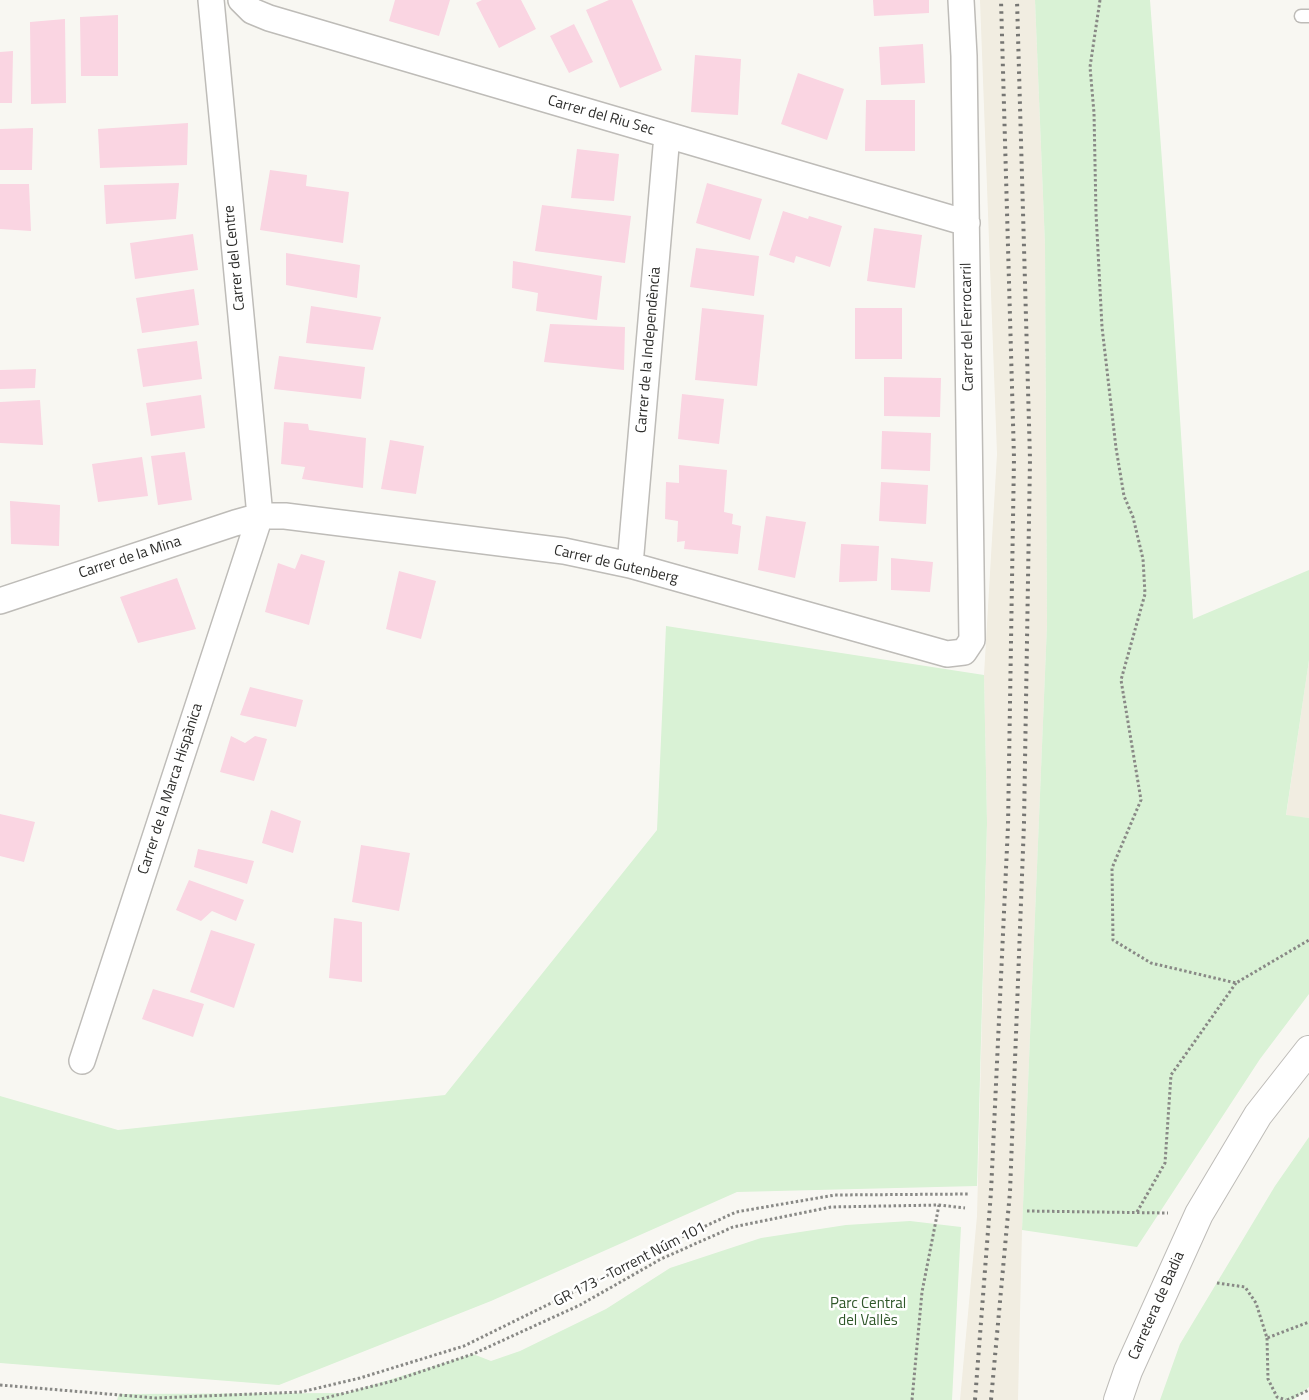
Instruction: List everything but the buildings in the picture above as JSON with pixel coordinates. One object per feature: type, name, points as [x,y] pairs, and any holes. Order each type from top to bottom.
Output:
[{"type":"street","name":"Carrer del Centre","points":[[211,0],[260,516]]},
{"type":"street","name":"Carrer del Riu Sec","points":[[241,0],[252,11],[269,18],[967,224]]},
{"type":"street","name":"Carrer del Ferrocarril","points":[[961,0],[967,224],[972,640],[964,652]]},
{"type":"street","name":"Carrer de la Independència","points":[[630,565],[667,135]]},
{"type":"street","name":"Carrer de Gutenberg","points":[[260,516],[285,516],[564,551],[630,565],[947,654],[964,652]]},
{"type":"street","name":"Carrer de la Mina","points":[[0,601],[260,516]]},
{"type":"street","name":"Carrer de la Marca Hispànica","points":[[82,1062],[260,516]]},
{"type":"street","name":"Carretera de Badia","points":[[1118,1400],[1128,1371],[1199,1214],[1258,1115],[1309,1050]]},
{"type":"path","points":[[1100,0],[1090,67],[1094,113],[1096,213],[1102,327],[1116,448],[1124,496],[1134,517],[1143,559],[1145,594],[1121,680],[1141,800],[1112,868],[1113,940],[1151,963],[1236,983]]},
{"type":"path","points":[[1138,1212],[1165,1163],[1171,1075],[1236,983],[1309,940]]},
{"type":"path","points":[[0,1385],[156,1398],[301,1392],[360,1378],[464,1346],[610,1274],[662,1246],[736,1212],[835,1195],[970,1194]]},
{"type":"path","points":[[912,1400],[922,1292],[939,1205]]},
{"type":"path","name":"GR 173 - Torrent Núm 101","points":[[317,1400],[393,1381],[473,1354],[580,1305],[661,1259],[733,1227],[831,1207],[939,1205],[964,1208]]},
{"type":"path","points":[[1027,1211],[1199,1214]]},
{"type":"path","points":[[1217,1283],[1245,1287],[1256,1303],[1267,1338],[1268,1379],[1277,1397],[1286,1400],[1309,1390]]},
{"type":"path","points":[[1267,1338],[1309,1322]]},
{"type":"shaded area","points":[[980,0],[1035,0],[1045,245],[1047,625],[1022,1230],[1018,1400],[960,1400],[977,1216],[987,823],[984,675],[997,454]]},
{"type":"shaded area","points":[[1309,660],[1309,818],[1286,816]]},
{"type":"green space","points":[[1035,0],[1150,0],[1172,295],[1193,619],[1309,570],[1309,660],[1286,815],[1309,818],[1309,994],[1260,1059],[1137,1247],[1022,1230],[1047,625],[1045,245]]},
{"type":"green space","points":[[666,626],[984,675],[987,823],[977,1186],[737,1192],[491,1301],[279,1385],[0,1363],[0,1096],[118,1130],[445,1095],[657,830]]},
{"type":"green space","points":[[1309,1137],[1309,1387],[1293,1400],[1160,1400],[1180,1344],[1275,1186]]},
{"type":"green space","name":"Parc Central del Vallès","points":[[910,1221],[961,1227],[952,1400],[117,1400],[119,1394],[347,1393],[473,1354],[491,1361],[520,1351],[606,1309],[670,1268],[761,1238],[846,1225]]},
{"type":"railway","points":[[975,1400],[991,1192],[1008,826],[1014,458],[1001,0]]},
{"type":"railway","points":[[991,1400],[1010,1192],[1024,823],[1030,459],[1017,0]]}]
